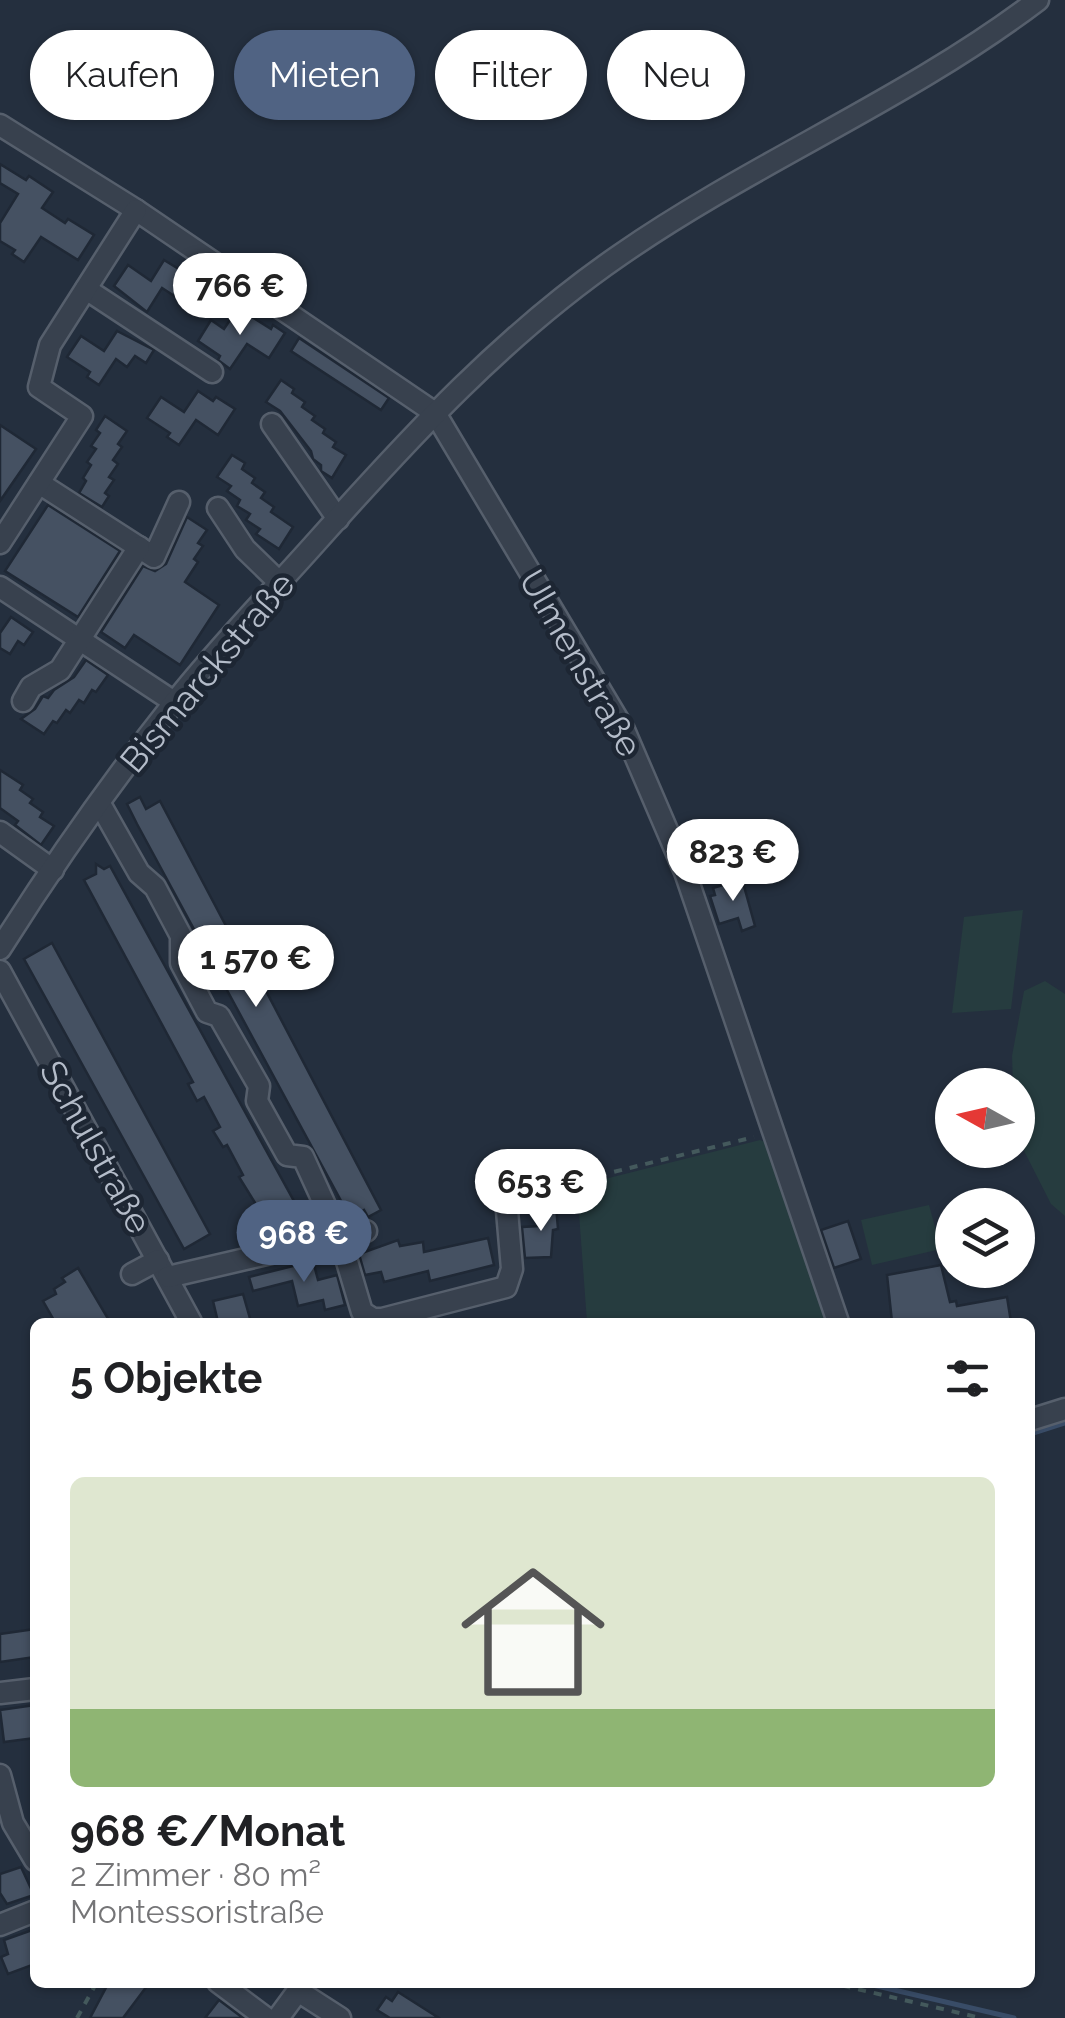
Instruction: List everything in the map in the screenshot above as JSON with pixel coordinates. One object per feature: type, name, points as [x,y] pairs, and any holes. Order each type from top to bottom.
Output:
[{"type":"street","name":"Bismarckstraße","points":[[0,949],[174,702],[434,413],[511,342],[620,255],[701,203],[938,66],[1038,0]]},
{"type":"street","points":[[0,125],[136,210],[434,413]]},
{"type":"street","points":[[0,544],[82,416],[39,386],[50,345],[136,210]]},
{"type":"street","points":[[86,289],[212,372]]},
{"type":"street","name":"Ulmenstraße","points":[[434,413],[624,730],[685,872],[837,1318]]},
{"type":"street","points":[[272,424],[338,519]]},
{"type":"street","points":[[39,483],[154,557],[179,502]]},
{"type":"street","points":[[218,508],[248,552],[280,583]]},
{"type":"street","points":[[22,701],[31,687],[60,670],[139,547]]},
{"type":"street","points":[[1,588],[174,702]]},
{"type":"street","points":[[100,804],[139,873],[156,887],[180,936],[181,963],[207,1012],[219,1016],[259,1086],[256,1101],[287,1155],[303,1157],[340,1238],[362,1312],[373,1318]]},
{"type":"street","points":[[0,832],[53,870]]},
{"type":"street","name":"Schulstraße","points":[[0,971],[189,1318]]},
{"type":"street","points":[[388,1318],[500,1291],[508,1285],[512,1270],[506,1199]]},
{"type":"street","points":[[132,1274],[366,1231]]},
{"type":"street","points":[[1035,1419],[1065,1410]]},
{"type":"street","points":[[0,1693],[30,1690]]},
{"type":"street","points":[[0,1775],[13,1822],[30,1851]]},
{"type":"street","points":[[0,1925],[30,1913]]},
{"type":"street","points":[[226,1988],[266,2018]]},
{"type":"street","points":[[278,2018],[300,1988]]},
{"type":"street","points":[[302,1988],[340,2018]]},
{"type":"path","points":[[506,1199],[774,1133]]},
{"type":"path","points":[[76,2018],[93,1988]]},
{"type":"path","points":[[853,1988],[981,2018]]},
{"type":"green space","points":[[1023,910],[1011,1009],[952,1013],[964,917]]},
{"type":"green space","points":[[1045,981],[1065,994],[1065,1216],[1051,1204],[1033,1168],[1035,1068],[1012,1068],[1024,991]]},
{"type":"green space","points":[[760,1140],[772,1145],[831,1318],[587,1318],[577,1186]]},
{"type":"green space","points":[[929,1205],[935,1227],[935,1250],[872,1265],[861,1220]]},
{"type":"building","points":[[0,164],[53,192],[42,208],[94,235],[78,260],[41,237],[24,262],[12,254],[15,250],[0,241],[0,223],[18,194],[0,183]]},
{"type":"building","points":[[164,260],[202,278],[185,303],[162,288],[147,312],[114,286],[128,265],[151,281]]},
{"type":"building","points":[[238,308],[271,329],[273,325],[285,333],[269,358],[247,344],[230,369],[218,360],[220,356],[198,341],[211,320],[224,329]]},
{"type":"building","points":[[117,331],[154,350],[146,363],[135,356],[127,367],[116,359],[99,385],[87,377],[90,372],[67,357],[81,336],[104,351]]},
{"type":"building","points":[[299,338],[389,398],[381,410],[291,351]]},
{"type":"building","points":[[281,380],[305,402],[302,407],[315,416],[312,420],[336,442],[333,447],[346,455],[332,478],[321,471],[321,465],[280,411],[266,402]]},
{"type":"building","points":[[198,391],[235,409],[218,435],[196,420],[179,445],[167,437],[170,433],[147,418],[161,397],[184,412]]},
{"type":"building","points":[[105,416],[127,431],[118,444],[122,447],[113,460],[118,464],[109,477],[114,480],[102,507],[79,493],[91,465],[87,462],[96,449],[91,446],[100,433],[96,430]]},
{"type":"building","points":[[0,425],[36,449],[0,501]]},
{"type":"building","points":[[232,455],[245,463],[242,469],[265,492],[261,498],[274,507],[271,512],[293,527],[279,549],[256,534],[260,529],[246,520],[250,514],[237,506],[240,500],[227,491],[231,486],[217,477]]},
{"type":"building","points":[[48,505],[120,551],[78,617],[5,571]]},
{"type":"building","points":[[187,517],[207,530],[198,543],[203,546],[194,559],[198,562],[185,582],[219,605],[180,665],[134,635],[125,648],[101,632],[143,566],[155,571],[166,564]]},
{"type":"building","points":[[11,617],[33,632],[24,645],[18,641],[10,654],[0,648],[0,633]]},
{"type":"building","points":[[86,660],[108,675],[84,703],[79,700],[70,713],[66,710],[44,734],[21,719],[35,709],[43,696],[48,698],[74,677]]},
{"type":"building","points":[[0,770],[23,785],[20,790],[43,812],[40,817],[54,826],[41,845],[0,808]]},
{"type":"building","points":[[140,797],[146,809],[160,801],[226,926],[252,971],[255,970],[381,1210],[368,1217],[364,1210],[351,1217],[346,1210],[127,804]]},
{"type":"building","points":[[96,864],[104,869],[110,866],[295,1203],[282,1215],[286,1222],[272,1230],[239,1177],[243,1175],[227,1145],[223,1147],[213,1131],[220,1127],[204,1097],[197,1101],[188,1084],[193,1082],[84,880],[96,874]]},
{"type":"building","points":[[742,879],[755,926],[742,931],[738,918],[719,924],[710,896],[715,895],[713,888]]},
{"type":"building","points":[[52,943],[210,1234],[184,1249],[24,959]]},
{"type":"building","points":[[556,1206],[558,1229],[553,1230],[551,1257],[525,1258],[522,1227],[539,1226],[538,1207]]},
{"type":"building","points":[[848,1221],[861,1259],[834,1268],[821,1230]]},
{"type":"building","points":[[488,1238],[494,1265],[430,1281],[428,1271],[384,1282],[381,1272],[365,1275],[359,1254],[398,1240],[400,1246],[423,1242],[424,1252]]},
{"type":"building","points":[[313,1261],[318,1280],[337,1275],[345,1305],[325,1310],[323,1300],[298,1306],[292,1281],[253,1291],[249,1277]]},
{"type":"building","points":[[935,1266],[935,1288],[947,1288],[950,1302],[956,1301],[957,1306],[1007,1297],[1010,1318],[892,1318],[887,1275]]},
{"type":"building","points":[[78,1268],[108,1318],[53,1318],[43,1301],[56,1294],[54,1289],[65,1282],[62,1278]]},
{"type":"building","points":[[243,1294],[250,1318],[217,1318],[213,1301]]},
{"type":"building","points":[[30,1630],[30,1658],[0,1662],[0,1634]]},
{"type":"building","points":[[30,1706],[30,1739],[4,1742],[0,1710]]},
{"type":"building","points":[[21,1867],[30,1896],[7,1904],[0,1893],[0,1874]]},
{"type":"building","points":[[30,1931],[30,1966],[8,1974],[1,1957],[8,1954],[4,1940]]},
{"type":"building","points":[[106,1988],[146,1988],[123,2018],[90,2018]]},
{"type":"building","points":[[398,1992],[439,2018],[390,2018],[377,2010],[386,1997],[392,2001]]},
{"type":"building","points":[[219,2000],[243,2018],[205,2018]]},
{"type":"waterway","points":[[1035,1432],[1065,1423]]},
{"type":"waterway","points":[[886,1988],[1014,2018]]}]
